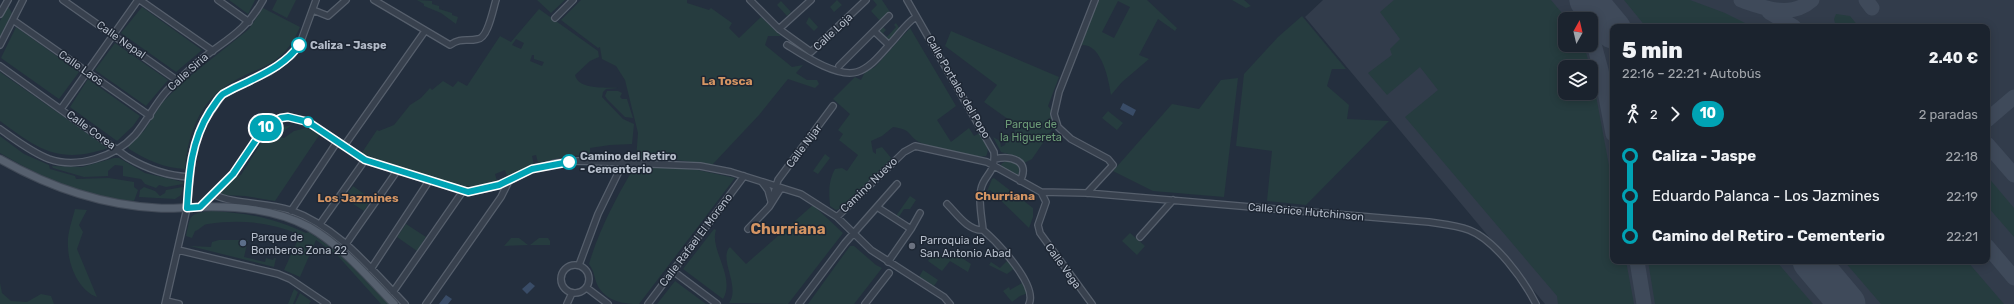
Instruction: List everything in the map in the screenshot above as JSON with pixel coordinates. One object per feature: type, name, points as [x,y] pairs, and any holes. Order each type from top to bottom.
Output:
[{"type":"main road","points":[[0,159],[16,168],[72,193],[122,205],[159,208],[236,207],[261,210],[286,217],[309,228],[330,241],[349,258],[394,304]]},
{"type":"street","points":[[0,14],[2,6],[8,0]]},
{"type":"street","points":[[0,45],[23,0]]},
{"type":"street","name":"Calle Nepal","points":[[63,0],[178,81]]},
{"type":"street","points":[[61,108],[139,0],[213,51]]},
{"type":"street","points":[[218,0],[249,22]]},
{"type":"street","name":"Calle Siria","points":[[0,128],[30,150],[50,159],[79,162],[98,158],[118,150],[134,136],[150,116],[164,94],[213,51],[236,35],[249,22],[263,0]]},
{"type":"street","points":[[179,304],[165,302],[187,208],[196,139],[202,126],[223,94],[269,72],[292,55],[301,41],[316,0]]},
{"type":"street","points":[[313,10],[328,16],[346,0]]},
{"type":"street","points":[[374,0],[450,45],[458,40],[479,39],[485,35],[496,0]]},
{"type":"street","points":[[555,18],[573,0]]},
{"type":"street","points":[[750,0],[779,29],[811,0]]},
{"type":"street","name":"Calle Loja","points":[[779,29],[811,52],[866,0]]},
{"type":"street","name":"Calle Portales del Popo","points":[[907,0],[992,145],[994,162]]},
{"type":"street","points":[[1086,193],[1113,165],[1108,159],[1071,139],[1058,127],[1054,114],[1058,92],[1095,0]]},
{"type":"street","points":[[839,66],[889,16]]},
{"type":"street","points":[[787,45],[810,59],[847,73],[856,72],[870,64],[889,45],[906,24],[916,17]]},
{"type":"street","name":"Calle Laos","points":[[13,20],[150,116]]},
{"type":"street","points":[[344,146],[425,31]]},
{"type":"street","points":[[874,31],[889,45]]},
{"type":"street","name":"Calle Corea","points":[[0,66],[142,166],[160,172],[190,177]]},
{"type":"street","name":"Calle Níjar","points":[[771,203],[779,187],[778,180],[834,106]]},
{"type":"street","points":[[200,207],[233,174],[264,129],[281,118],[302,119],[365,160],[463,191],[489,188],[509,181],[532,169],[555,163],[596,160],[623,163],[700,166],[744,176],[801,194],[837,217]]},
{"type":"street","points":[[291,211],[337,142]]},
{"type":"street","name":"Camino Nuevo","points":[[950,304],[944,296],[871,250],[837,217],[904,152],[915,146],[994,162]]},
{"type":"street","points":[[994,162],[1006,157],[1017,161],[1023,167],[1024,174],[1020,181]]},
{"type":"street","points":[[320,224],[365,160]]},
{"type":"street","points":[[994,162],[1020,181],[1041,192]]},
{"type":"street","points":[[994,162],[992,172],[981,189],[983,230],[1012,262],[1031,294],[1030,301]]},
{"type":"street","points":[[579,265],[595,221],[623,163]]},
{"type":"street","points":[[346,244],[397,171]]},
{"type":"street","name":"Calle Rafael El Moreno","points":[[648,304],[744,176]]},
{"type":"street","points":[[371,269],[429,181]]},
{"type":"street","points":[[426,304],[501,197],[509,181]]},
{"type":"street","points":[[748,229],[771,203],[768,190],[762,182]]},
{"type":"street","points":[[799,304],[854,234],[897,184]]},
{"type":"street","points":[[393,292],[463,191]]},
{"type":"street","name":"Calle Grice Hutchinson","points":[[1041,192],[1086,193],[1429,222],[1469,230],[1484,238],[1505,261],[1527,286],[1536,304]]},
{"type":"street","name":"Calle Vega","points":[[1041,192],[1046,202],[1038,226],[1040,233],[1092,304]]},
{"type":"street","points":[[213,194],[225,200],[269,205],[291,211],[320,224],[346,244],[405,304]]},
{"type":"street","points":[[1140,237],[1173,200]]},
{"type":"street","points":[[947,204],[965,223],[978,231],[983,230]]},
{"type":"street","points":[[877,207],[911,229]]},
{"type":"street","points":[[888,262],[911,229],[920,213]]},
{"type":"street","points":[[178,250],[290,278],[327,304]]},
{"type":"street","points":[[579,265],[583,267],[590,279],[587,288],[580,293],[572,293],[567,291],[562,283],[562,274],[569,267],[579,265]]},
{"type":"street","points":[[673,271],[717,304]]},
{"type":"street","points":[[869,303],[889,273]]},
{"type":"street","points":[[587,288],[608,304]]},
{"type":"street","points":[[567,304],[572,293]]},
{"type":"shaded area","points":[[1323,0],[2014,0],[2014,304],[1545,304],[1305,17]]},
{"type":"green space","points":[[229,0],[255,0],[248,14]]},
{"type":"green space","points":[[277,0],[296,0],[287,18],[272,10]]},
{"type":"green space","points":[[417,0],[432,1],[432,4],[439,6],[439,9],[452,13],[452,15],[458,17],[456,24],[441,13],[424,6],[424,4]]},
{"type":"green space","points":[[537,0],[565,0],[551,13]]},
{"type":"green space","points":[[581,0],[687,0],[687,3],[709,10],[711,8],[732,23],[729,28],[739,38],[761,17],[781,36],[768,36],[765,45],[792,67],[803,65],[796,73],[807,80],[817,80],[819,84],[815,88],[788,79],[759,115],[712,165],[677,160],[636,159],[638,133],[625,80],[616,66],[602,59],[600,47],[598,48],[561,20]]},
{"type":"green space","points":[[837,0],[842,5],[834,12],[830,7]]},
{"type":"green space","points":[[873,0],[882,0],[890,12],[881,22],[871,11],[877,5]]},
{"type":"green space","points":[[1098,0],[1147,0],[1177,28],[1175,31],[1158,19],[1139,55],[1149,59],[1122,82],[1111,95],[1103,64],[1095,50],[1089,46],[1082,45],[1079,48]],"holes":[[[1118,1],[1130,7],[1114,38],[1102,32]]]},
{"type":"green space","points":[[1232,0],[1244,0],[1251,6],[1246,8]]},
{"type":"green space","points":[[1394,0],[1551,0],[1561,12],[1558,12],[1558,52],[1586,52],[1588,60],[1558,60],[1558,100],[1597,100],[1610,171],[1610,264],[1627,264],[1634,304],[1558,304],[1557,296],[1405,117],[1438,90],[1420,67],[1387,95],[1368,73],[1392,55],[1390,49],[1400,39],[1380,12]]},
{"type":"green space","points":[[1624,0],[1690,0],[1725,13],[1747,24],[1644,24]]},
{"type":"green space","points":[[781,1],[791,12],[787,16],[777,5]]},
{"type":"green space","points":[[8,6],[12,13],[0,37],[0,21]]},
{"type":"green space","points":[[142,7],[202,50],[176,72],[121,33]]},
{"type":"green space","points":[[263,8],[300,27],[293,42],[276,60],[234,81],[213,96],[206,105],[195,125],[188,147],[185,169],[156,163],[129,149],[128,146],[144,131],[162,103],[184,81],[249,29]]},
{"type":"green space","points":[[539,9],[598,51],[599,57],[590,61],[575,75],[577,80],[581,83],[593,87],[618,88],[606,89],[603,92],[602,97],[623,119],[634,124],[632,144],[590,148],[590,155],[567,156],[538,163],[536,155],[532,156],[534,165],[507,176],[505,170],[495,174],[497,181],[481,186],[463,187],[361,154],[377,130],[379,131],[394,125],[410,105],[421,98],[430,88],[432,90],[443,81],[453,87],[458,81],[467,86],[500,36],[511,42]],"holes":[[[516,39],[524,43],[521,49],[512,45]],[[532,55],[534,55],[534,59],[544,62],[542,66],[530,61]]]},
{"type":"green space","points":[[1836,14],[1850,16],[1857,24],[1835,24],[1834,19]]},
{"type":"green space","points":[[1302,16],[1346,69],[1332,69],[1327,86],[1349,105],[1347,119],[1389,121],[1306,205],[1267,201],[1272,151],[1236,146],[1244,74],[1278,37]]},
{"type":"green space","points":[[809,17],[818,27],[814,31],[806,23]]},
{"type":"green space","points":[[896,23],[900,29],[888,41],[877,30],[882,26],[886,30],[883,33],[887,37],[896,27],[894,25]]},
{"type":"green space","points":[[16,27],[79,72],[59,99],[1,58]]},
{"type":"green space","points":[[910,28],[956,106],[937,120],[951,142],[969,128],[974,136],[980,133],[988,150],[986,156],[974,156],[953,152],[919,142],[904,129],[893,127],[882,136],[871,141],[873,152],[876,154],[876,149],[882,147],[892,159],[839,209],[836,210],[830,206],[829,196],[831,178],[835,169],[842,168],[847,171],[858,155],[839,140],[843,134],[838,130],[850,114],[833,99],[855,77],[861,80],[865,72],[875,67]]},
{"type":"green space","name":"Parque de la Higuereta","points":[[951,31],[1059,77],[1048,106],[1051,110],[1053,128],[1032,159],[1024,163],[1016,156],[1001,152],[993,137],[1000,141],[1001,147],[1005,145],[1006,141],[1015,131],[1012,122],[984,102],[997,85],[945,46]]},
{"type":"green space","points":[[115,43],[168,80],[146,106],[95,70]]},
{"type":"green space","points":[[0,72],[108,148],[91,153],[76,155],[62,154],[38,146],[14,131],[0,121]]},
{"type":"green space","points":[[1238,78],[1224,197],[1153,191],[1113,171],[1172,104],[1199,109],[1221,80]]},
{"type":"green space","points":[[88,79],[140,116],[133,126],[117,141],[70,107]]},
{"type":"green space","points":[[607,91],[618,91],[622,93],[620,97],[622,99],[627,99],[633,118],[625,117],[607,99],[605,96]]},
{"type":"green space","points":[[1108,111],[1123,123],[1117,130],[1102,118]]},
{"type":"green space","points":[[292,125],[282,132],[277,132],[273,129]]},
{"type":"green space","points":[[306,128],[320,134],[275,201],[245,196],[223,195],[221,193],[221,191],[236,176],[241,175],[266,135],[284,138],[294,131]]},
{"type":"green space","points":[[0,136],[24,154],[49,165],[50,169],[75,176],[76,179],[109,178],[134,182],[134,187],[138,190],[134,201],[98,195],[48,178],[0,153]]},
{"type":"green space","points":[[825,154],[830,158],[818,174],[813,171]]},
{"type":"green space","points":[[119,158],[145,173],[183,182],[183,184],[166,187],[159,185],[156,188],[145,184],[141,179],[123,176],[123,166],[115,165],[108,171],[108,176],[84,177],[53,168],[52,166],[82,167]]},
{"type":"green space","points":[[1006,161],[1012,162],[1018,167],[1018,175],[1015,175],[1002,167],[1001,164]]},
{"type":"green space","points":[[652,166],[698,170],[735,178],[639,304],[622,303],[603,293],[597,285],[589,264],[608,215],[633,169]]},
{"type":"green space","points":[[994,178],[1033,208],[1033,217],[1029,228],[990,190],[987,191],[992,179]]},
{"type":"green space","points":[[1990,180],[2014,208],[2014,237],[1990,209]]},
{"type":"green space","points":[[353,186],[371,199],[364,211],[344,198]]},
{"type":"green space","points":[[144,187],[155,191],[160,196],[165,193],[166,190],[183,187],[181,195],[175,199],[139,197],[140,190]]},
{"type":"green space","points":[[910,196],[916,200],[910,209],[904,209],[898,218],[896,216]]},
{"type":"green space","points":[[813,205],[843,233],[788,304],[729,303],[733,289],[726,258],[730,247],[746,264]]},
{"type":"green space","points":[[75,209],[87,210],[79,225],[83,232],[77,249],[97,297],[91,294],[80,283],[72,269],[70,261],[68,237]]},
{"type":"green space","points":[[212,211],[260,217],[306,233],[309,232],[339,253],[389,304],[381,304],[337,255],[316,240],[300,277],[284,270],[300,235],[278,227],[267,224],[243,222],[206,224],[195,231],[192,238],[186,236],[192,216],[199,213]]},
{"type":"green space","points":[[406,224],[426,237],[417,251],[397,237]]},
{"type":"green space","points":[[714,229],[716,230],[716,246],[725,273],[726,290],[723,299],[683,269]]},
{"type":"green space","points":[[1130,233],[1145,246],[1137,255],[1122,241]]},
{"type":"green space","points":[[511,238],[519,238],[528,245],[504,246]]},
{"type":"green space","points":[[539,238],[548,238],[550,245],[530,245]]},
{"type":"green space","points":[[219,240],[248,240],[244,257],[265,262],[266,258],[273,260],[276,258],[274,267],[190,246],[211,247],[212,242]]},
{"type":"green space","points":[[850,246],[854,246],[876,265],[882,268],[854,304],[808,304]]},
{"type":"green space","points":[[934,251],[947,259],[953,252],[971,264],[968,272],[950,261],[942,271],[928,261]]},
{"type":"green space","points":[[1008,260],[1015,268],[1007,274],[989,265],[991,262],[1000,268]]},
{"type":"green space","points":[[1648,264],[1779,264],[1813,304],[1655,304]]},
{"type":"green space","points":[[1847,264],[1970,264],[2004,304],[1881,304]]},
{"type":"green space","points":[[923,270],[938,280],[934,286],[919,277]]},
{"type":"green space","points":[[675,281],[706,304],[657,304]]},
{"type":"green space","points":[[0,283],[2,293],[11,301],[27,302],[41,294],[51,296],[54,304],[0,304]]},
{"type":"green space","points":[[1022,283],[1028,293],[1020,296],[1012,302],[1003,291],[1009,287],[1010,290]]},
{"type":"green space","points":[[294,289],[298,292],[293,304],[288,304]]},
{"type":"green space","points":[[300,293],[311,301],[309,304],[295,304]]},
{"type":"water","points":[[1123,103],[1136,110],[1133,116],[1120,109]]},
{"type":"water","points":[[530,282],[535,286],[527,294],[522,289]]},
{"type":"water","points":[[446,295],[452,299],[448,304],[439,304]]},
{"type":"taxiway","points":[[1577,0],[1583,12]]},
{"type":"taxiway","points":[[1600,0],[1614,24]]},
{"type":"taxiway","points":[[1741,0],[1768,9],[1777,10],[1795,9],[1804,6],[1812,0]]},
{"type":"taxiway","points":[[1866,0],[1872,8]]},
{"type":"taxiway","points":[[1769,12],[1789,24]]},
{"type":"taxiway","points":[[1596,52],[1610,118]]},
{"type":"taxiway","points":[[1990,117],[2014,97]]},
{"type":"taxiway","points":[[1990,147],[2014,175]]},
{"type":"taxiway","points":[[1990,250],[2014,278]]},
{"type":"taxiway","points":[[1637,264],[1644,304]]},
{"type":"runway","points":[[1588,0],[1610,26]]},
{"type":"runway","points":[[1814,264],[1847,304]]},
{"type":"bus line","name":"10","points":[[299,45],[292,55],[269,72],[223,94],[217,102],[196,139],[193,151],[187,208],[200,207],[233,174],[264,129],[274,121],[288,117],[302,119],[314,125],[365,160],[418,178],[468,192],[499,185],[532,169],[555,163],[569,162]]},
{"type":"place","name":"Caliza - Jaspe","points":[[299,45]]},
{"type":"place","name":"Camino del Retiro - Cementerio","points":[[569,162]]},
{"type":"place","name":"Parque de Bomberos Zona 22","points":[[243,243]]},
{"type":"place","name":"Parroquia de San Antonio Abad","points":[[912,246]]},
{"type":"district","name":"La Tosca","points":[[727,81]]},
{"type":"district","name":"Churriana","points":[[1005,196]]},
{"type":"district","name":"Los Jazmines","points":[[358,198]]},
{"type":"district","name":"Churriana","points":[[788,229]]}]
